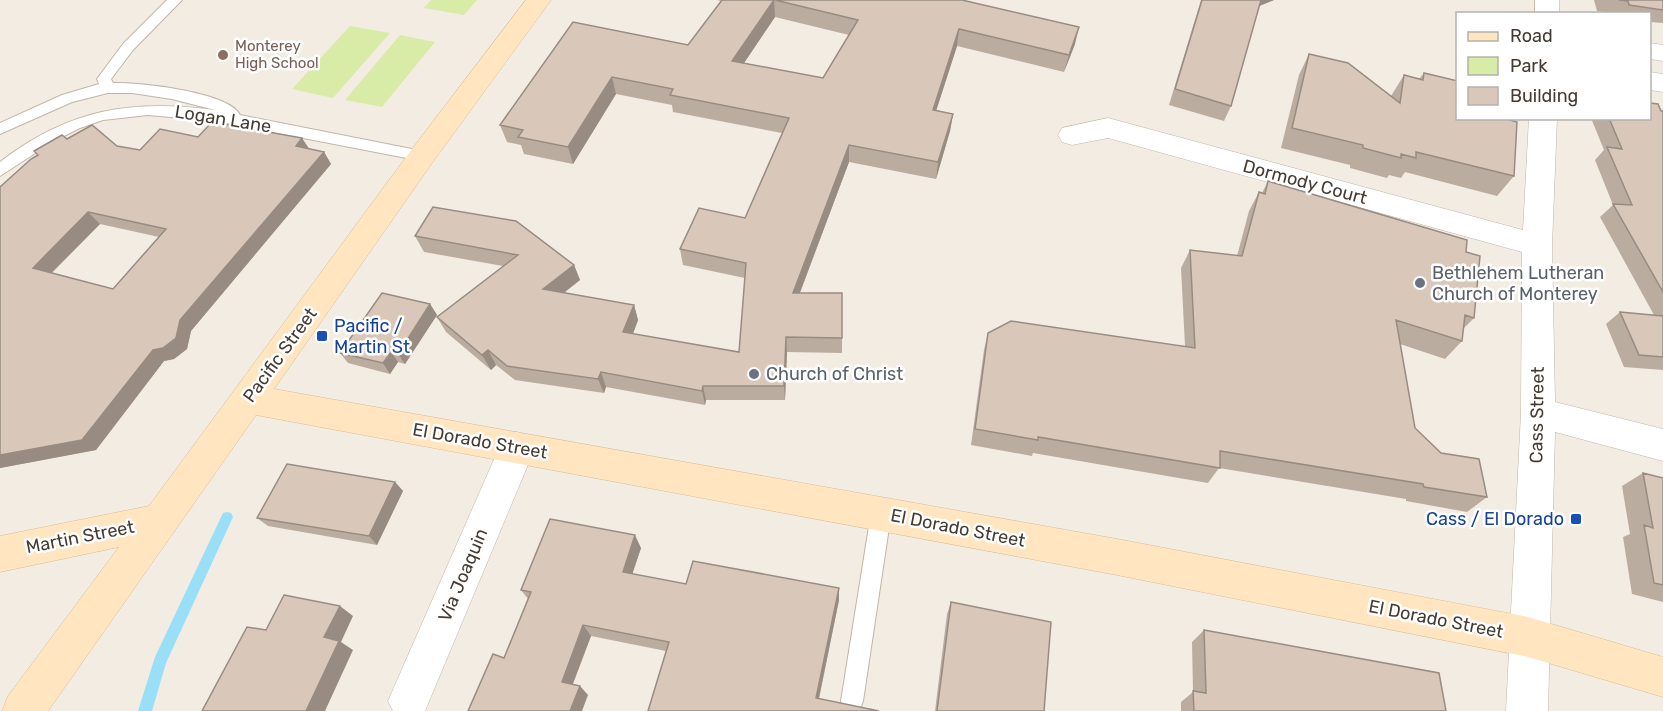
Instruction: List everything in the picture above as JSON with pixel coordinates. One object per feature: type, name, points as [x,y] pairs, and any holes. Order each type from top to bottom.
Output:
[{"type":"street","name":"Pacific Street","points":[[23,711],[422,156],[539,0]]},
{"type":"street","name":"Cass Street","points":[[1527,711],[1538,413],[1537,245],[1544,120]]},
{"type":"street","name":"Dormody Court","points":[[1072,135],[1108,128],[1537,245]]},
{"type":"street","name":"El Dorado Street","points":[[249,399],[881,513],[1528,637],[1663,677]]},
{"type":"street","points":[[1538,413],[1663,445]]},
{"type":"street","name":"Via Joaquin","points":[[408,706],[517,448]]},
{"type":"street","name":"Martin Street","points":[[0,554],[160,521]]},
{"type":"lane","points":[[108,88],[104,79],[113,64],[141,32],[175,0]]},
{"type":"lane","points":[[0,129],[46,107],[94,90],[108,88],[144,90],[206,100],[223,107],[242,120]]},
{"type":"lane","name":"Logan Lane","points":[[0,170],[40,141],[67,128],[103,116],[161,110],[187,111],[242,120],[422,156]]},
{"type":"lane","points":[[852,701],[881,513]]},
{"type":"green space","points":[[431,0],[477,0],[464,15],[424,8]]},
{"type":"green space","points":[[350,26],[390,33],[333,98],[292,89]]},
{"type":"green space","points":[[400,35],[435,42],[382,107],[345,100]]},
{"type":"building","points":[[722,0],[774,0],[732,61],[823,78],[858,20],[775,0],[962,0],[1079,27],[1069,55],[959,29],[933,110],[953,114],[938,162],[849,145],[793,293],[842,293],[842,338],[786,337],[784,386],[703,386],[702,391],[601,372],[598,379],[507,366],[488,350],[482,355],[437,317],[518,255],[415,236],[433,207],[516,221],[574,265],[543,289],[634,305],[623,332],[739,352],[746,263],[680,249],[699,208],[745,218],[789,118],[670,95],[673,89],[612,77],[568,147],[518,137],[523,130],[500,125],[573,22],[688,45]]},
{"type":"building","points":[[1202,0],[1261,0],[1231,106],[1175,89]]},
{"type":"building","points":[[1619,0],[1663,0],[1663,10],[1629,5],[1628,1]]},
{"type":"building","points":[[1309,54],[1348,63],[1400,103],[1404,75],[1423,80],[1424,73],[1456,81],[1456,120],[1517,122],[1514,176],[1416,152],[1416,158],[1401,154],[1401,158],[1363,148],[1363,145],[1292,128]]},
{"type":"building","points":[[1651,103],[1658,104],[1663,111],[1663,292],[1613,204],[1632,205],[1607,147],[1622,149],[1610,120],[1651,120]]},
{"type":"building","points":[[212,122],[302,138],[296,146],[324,152],[180,320],[176,338],[163,348],[153,350],[82,440],[0,455],[0,187],[38,155],[34,151],[62,135],[67,139],[92,125],[117,146],[140,150],[160,129],[198,137]],"holes":[[[88,212],[166,229],[113,289],[33,268]]]},
{"type":"building","points":[[1268,181],[1467,240],[1466,252],[1480,256],[1474,318],[1465,315],[1462,341],[1396,320],[1415,428],[1441,453],[1479,459],[1487,497],[1424,487],[1423,484],[1220,451],[1220,468],[1038,437],[1038,440],[975,429],[988,333],[1011,321],[1195,348],[1190,250],[1242,256],[1259,192],[1265,194]]},
{"type":"building","points":[[382,293],[430,304],[398,354],[391,352],[383,363],[340,353]]},
{"type":"building","points":[[1620,312],[1663,316],[1663,357],[1639,355]]},
{"type":"building","points":[[287,464],[395,482],[369,536],[257,518]]},
{"type":"building","points":[[1643,473],[1663,478],[1663,585],[1654,583],[1644,525],[1653,528]]},
{"type":"building","points":[[550,519],[635,535],[623,572],[686,584],[693,561],[839,588],[816,698],[879,711],[648,711],[669,642],[583,625],[562,682],[580,686],[570,711],[468,711],[493,654],[504,658],[531,592],[521,590]]},
{"type":"building","points":[[284,595],[340,606],[324,637],[339,641],[306,711],[202,711],[247,627],[266,630]]},
{"type":"building","points":[[951,602],[1051,622],[1044,711],[937,711]]},
{"type":"building","points":[[1204,630],[1439,673],[1446,711],[1194,711],[1193,691],[1206,693]]},
{"type":"waterway","points":[[145,711],[160,662],[227,517]]},
{"type":"place","name":"Monterey High School","points":[[223,55]]},
{"type":"place","name":"Bethlehem Lutheran Church of Monterey","points":[[1420,283]]},
{"type":"place","name":"Pacific / Martin St","points":[[322,336]]},
{"type":"place","name":"Church of Christ","points":[[754,374]]},
{"type":"place","name":"Cass / El Dorado","points":[[1576,519]]}]
